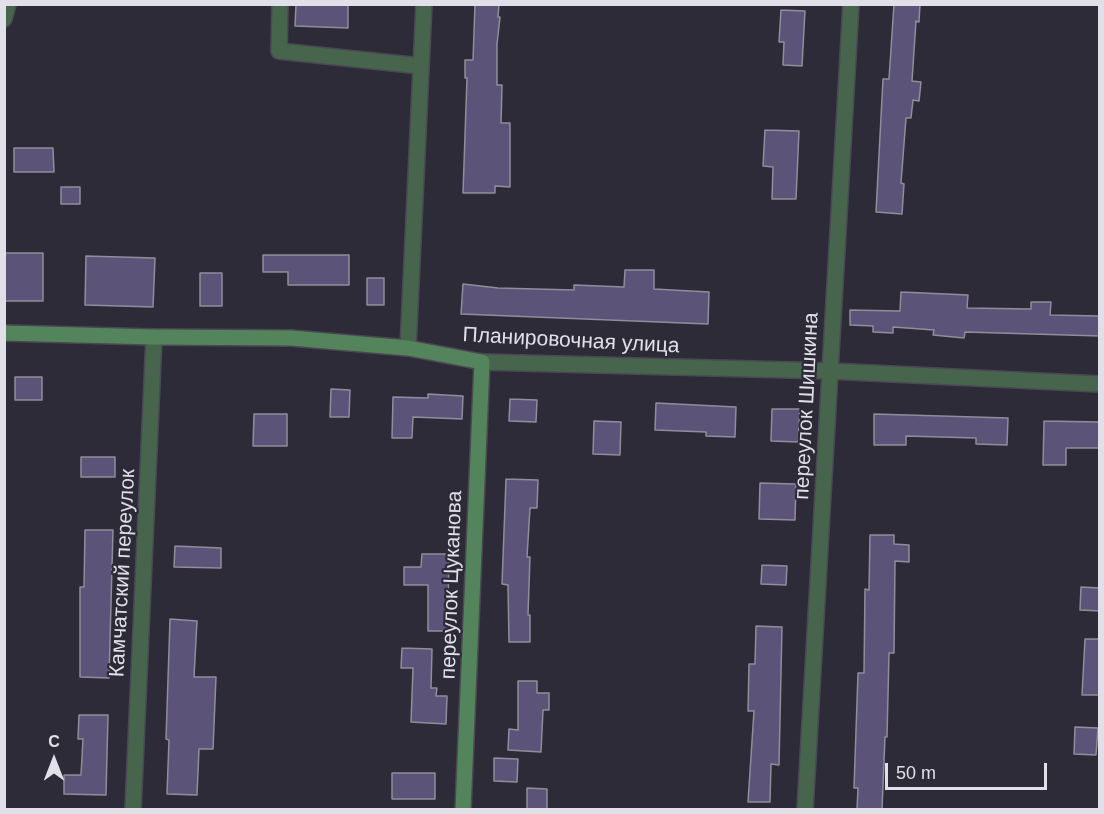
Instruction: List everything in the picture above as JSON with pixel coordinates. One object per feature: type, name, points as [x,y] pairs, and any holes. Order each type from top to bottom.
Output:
[{"type":"main road","name":"Планировочная улица","points":[[4,333],[154,338],[291,338],[408,348],[482,362]]},
{"type":"main road","name":"переулок Цуканова","points":[[463,810],[482,362]]},
{"type":"street","points":[[4,19],[8,4]]},
{"type":"street","points":[[280,4],[279,51],[421,66]]},
{"type":"street","points":[[408,348],[424,4]]},
{"type":"street","name":"переулок Шишкина","points":[[805,810],[851,4]]},
{"type":"street","name":"Камчатский переулок","points":[[133,810],[154,338]]},
{"type":"street","name":"Планировочная улица","points":[[482,362],[829,371],[1100,384]]},
{"type":"building","points":[[296,4],[348,4],[348,28],[295,26]]},
{"type":"building","points":[[475,4],[499,4],[497,85],[502,85],[501,123],[510,123],[510,187],[495,186],[495,193],[463,193],[467,78],[465,78],[465,60],[473,60]]},
{"type":"building","points":[[894,4],[920,4],[919,22],[916,21],[912,81],[921,82],[919,101],[913,100],[911,118],[906,118],[901,183],[904,184],[902,214],[876,212],[883,79],[889,79]]},
{"type":"building","points":[[781,10],[805,11],[802,66],[783,65],[784,42],[779,42]]},
{"type":"building","points":[[765,130],[799,131],[796,199],[772,199],[773,167],[763,166]]},
{"type":"building","points":[[14,148],[53,148],[54,172],[14,172]]},
{"type":"building","points":[[61,187],[80,187],[80,204],[61,204]]},
{"type":"building","points":[[4,253],[43,253],[43,301],[4,301]]},
{"type":"building","points":[[263,255],[349,255],[349,285],[288,285],[288,272],[263,272]]},
{"type":"building","points":[[86,256],[155,258],[153,307],[85,305]]},
{"type":"building","points":[[625,270],[654,270],[654,289],[709,292],[708,324],[461,314],[463,284],[498,288],[574,290],[574,285],[624,287]]},
{"type":"building","points":[[200,273],[222,273],[222,306],[200,306]]},
{"type":"building","points":[[367,278],[384,278],[384,305],[367,305]]},
{"type":"building","points":[[901,292],[968,295],[967,308],[1031,309],[1031,302],[1051,302],[1050,315],[1100,316],[1100,336],[965,332],[964,338],[933,335],[934,330],[893,327],[893,333],[873,332],[873,326],[850,325],[850,310],[900,311]]},
{"type":"building","points":[[15,377],[42,377],[42,400],[15,400]]},
{"type":"building","points":[[331,389],[350,390],[349,417],[330,417]]},
{"type":"building","points":[[428,394],[463,396],[462,419],[413,417],[412,438],[392,438],[393,397],[428,398]]},
{"type":"building","points":[[510,399],[537,400],[536,422],[509,421]]},
{"type":"building","points":[[656,403],[736,407],[735,437],[706,436],[706,432],[655,430]]},
{"type":"building","points":[[772,409],[800,409],[798,442],[771,441]]},
{"type":"building","points":[[254,414],[287,414],[287,446],[253,446]]},
{"type":"building","points":[[874,414],[1008,418],[1007,445],[976,444],[976,438],[906,436],[906,445],[874,445]]},
{"type":"building","points":[[594,421],[621,422],[620,455],[593,454]]},
{"type":"building","points":[[1044,421],[1100,422],[1100,448],[1066,448],[1066,465],[1043,465]]},
{"type":"building","points":[[81,457],[115,457],[115,477],[81,477]]},
{"type":"building","points":[[506,479],[538,480],[537,508],[530,508],[527,557],[530,557],[528,615],[530,615],[530,642],[509,642],[508,585],[502,584]]},
{"type":"building","points":[[760,483],[796,484],[795,520],[759,519]]},
{"type":"building","points":[[85,530],[113,530],[109,678],[80,677],[80,587],[84,587]]},
{"type":"building","points":[[870,535],[894,535],[894,544],[909,545],[909,562],[895,561],[894,653],[889,653],[882,810],[857,810],[858,788],[854,788],[858,673],[864,673],[865,589],[869,590]]},
{"type":"building","points":[[175,546],[221,548],[221,568],[174,567]]},
{"type":"building","points":[[422,554],[449,554],[448,608],[451,608],[451,631],[428,631],[428,585],[404,585],[404,567],[421,567]]},
{"type":"building","points":[[762,565],[787,566],[786,585],[761,584]]},
{"type":"building","points":[[1081,587],[1100,588],[1100,611],[1080,610]]},
{"type":"building","points":[[170,619],[197,621],[194,677],[216,677],[213,749],[199,749],[197,795],[167,794],[169,740],[166,739]]},
{"type":"building","points":[[756,626],[782,627],[779,765],[771,764],[770,802],[748,802],[754,711],[748,711],[749,664],[755,664]]},
{"type":"building","points":[[1085,639],[1100,639],[1100,695],[1082,695]]},
{"type":"building","points":[[402,648],[432,649],[431,688],[437,688],[436,696],[447,696],[446,724],[411,722],[413,668],[401,668]]},
{"type":"building","points":[[518,681],[537,681],[537,693],[549,693],[549,710],[543,710],[541,752],[508,750],[509,729],[518,730]]},
{"type":"building","points":[[79,715],[108,715],[106,795],[64,794],[64,775],[81,775],[83,739],[78,739]]},
{"type":"building","points":[[1075,727],[1098,728],[1096,755],[1074,754]]},
{"type":"building","points":[[494,758],[518,759],[517,782],[494,781]]},
{"type":"building","points":[[392,773],[435,773],[435,799],[392,799]]},
{"type":"building","points":[[527,788],[547,789],[547,810],[527,810]]}]
